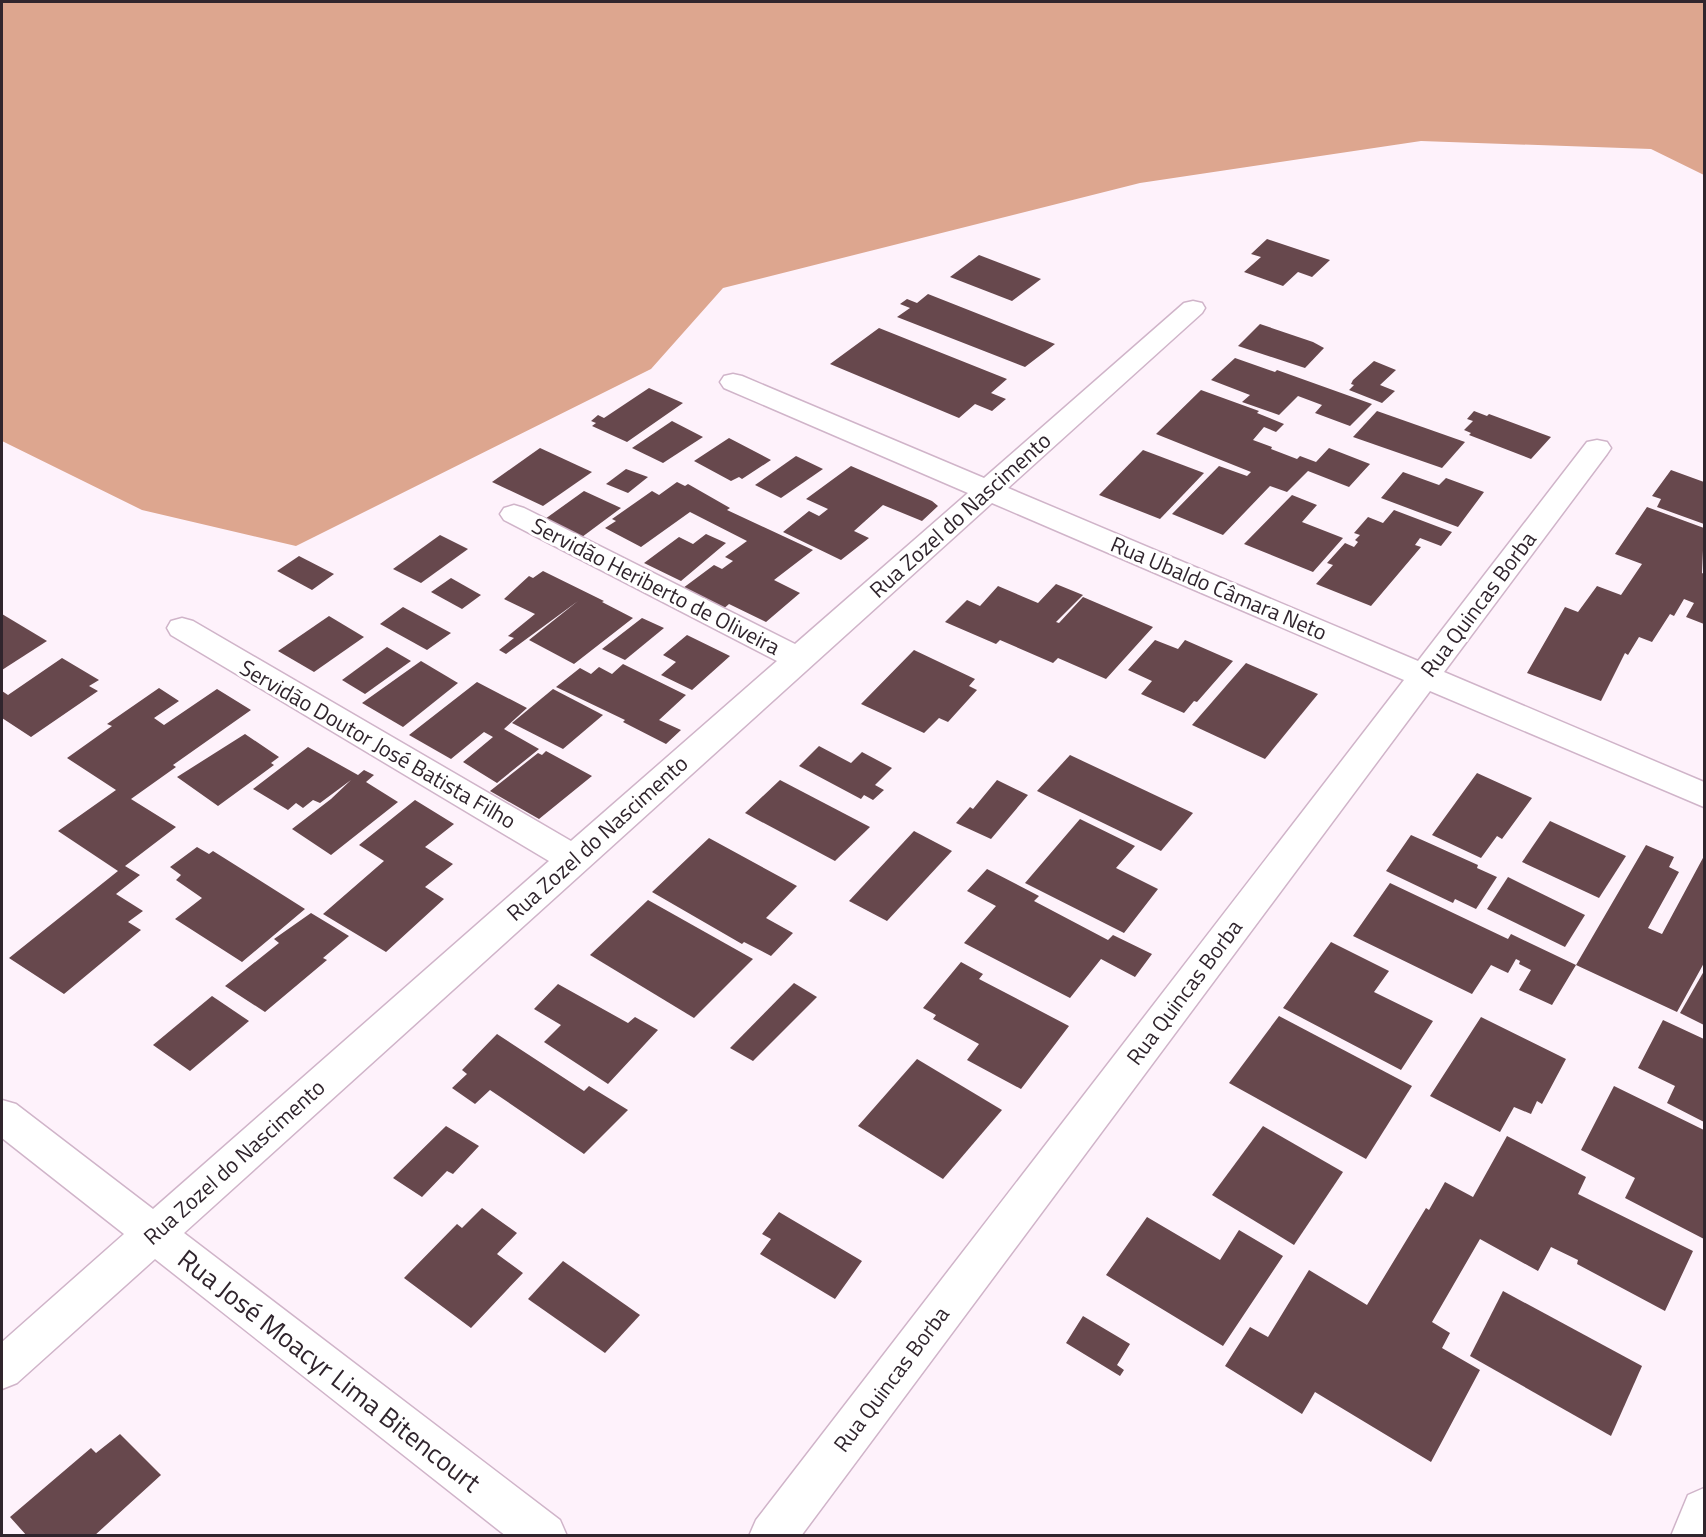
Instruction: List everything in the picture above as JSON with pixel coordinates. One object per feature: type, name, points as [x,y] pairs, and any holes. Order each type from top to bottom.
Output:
[{"type":"street","name":"Rua Zozel do Nascimento","points":[[2,1369],[1193,308]]},
{"type":"street","name":"Rua Ubaldo Câmara Neto","points":[[733,382],[1704,795]]},
{"type":"street","name":"Rua Quincas Borba","points":[[772,1536],[1597,448]]},
{"type":"street","name":"Servidão Heriberto de Oliveira","points":[[514,514],[798,659]]},
{"type":"street","name":"Servidão Doutor José Batista Filho","points":[[182,628],[574,859]]},
{"type":"street","name":"Rua José Moacyr Lima Bitencourt","points":[[2,1116],[544,1536]]},
{"type":"street","points":[[1695,1536],[1704,1511]]},
{"type":"shaded area","points":[[2,2],[1704,2],[1704,175],[1651,149],[1421,141],[1140,183],[723,288],[651,369],[296,546],[142,510],[2,441]]},
{"type":"building","points":[[1267,239],[1330,260],[1312,277],[1298,272],[1283,286],[1244,272],[1261,257],[1251,254]]},
{"type":"building","points":[[979,255],[1041,279],[1012,301],[950,277]]},
{"type":"building","points":[[928,294],[1055,344],[1025,367],[897,317],[910,308],[900,304],[907,299],[917,303]]},
{"type":"building","points":[[1260,324],[1324,348],[1305,368],[1238,346]]},
{"type":"building","points":[[879,328],[1007,379],[991,393],[1006,399],[992,411],[975,404],[959,418],[830,364]]},
{"type":"building","points":[[1235,358],[1275,372],[1277,370],[1372,404],[1350,426],[1315,413],[1322,405],[1298,396],[1279,415],[1242,402],[1250,395],[1211,380]]},
{"type":"building","points":[[1374,361],[1396,370],[1380,385],[1395,391],[1382,403],[1349,390],[1354,385],[1351,384],[1353,380]]},
{"type":"building","points":[[649,388],[683,403],[627,442],[592,426],[596,423],[591,421],[598,415],[604,418]]},
{"type":"building","points":[[1201,390],[1259,411],[1257,413],[1284,424],[1276,432],[1264,427],[1253,440],[1272,447],[1271,449],[1297,459],[1300,456],[1316,462],[1329,448],[1370,464],[1349,487],[1308,471],[1287,492],[1270,486],[1223,535],[1172,514],[1219,466],[1247,476],[1251,472],[1156,434]]},
{"type":"building","points":[[1377,411],[1465,442],[1442,468],[1353,437]]},
{"type":"building","points":[[1474,411],[1487,416],[1489,414],[1551,437],[1531,459],[1469,435],[1471,433],[1464,430],[1473,421],[1467,419]]},
{"type":"building","points":[[672,421],[703,437],[663,463],[632,448]]},
{"type":"building","points":[[729,438],[771,460],[742,479],[739,477],[731,481],[694,461]]},
{"type":"building","points":[[540,448],[592,472],[543,506],[492,482]]},
{"type":"building","points":[[1143,450],[1204,473],[1160,519],[1099,495]]},
{"type":"building","points":[[796,456],[823,469],[781,498],[755,485]]},
{"type":"building","points":[[851,466],[932,501],[938,506],[922,521],[883,505],[854,531],[869,538],[841,560],[783,532],[809,511],[819,516],[828,509],[806,499]]},
{"type":"building","points":[[626,469],[648,477],[628,493],[606,484]]},
{"type":"building","points":[[1671,470],[1704,482],[1704,524],[1657,507],[1661,499],[1652,496]]},
{"type":"building","points":[[1403,472],[1439,485],[1446,478],[1484,492],[1458,527],[1381,498]]},
{"type":"building","points":[[677,482],[685,486],[688,484],[730,508],[727,510],[813,550],[774,580],[800,593],[766,622],[729,604],[721,611],[679,591],[714,565],[722,569],[733,561],[725,557],[747,541],[690,512],[641,547],[605,528],[616,521],[612,519],[652,491],[659,495]]},
{"type":"building","points":[[584,491],[621,508],[582,537],[545,519]]},
{"type":"building","points":[[1292,495],[1317,505],[1302,522],[1343,538],[1313,572],[1244,544]]},
{"type":"building","points":[[1647,507],[1704,528],[1702,573],[1704,574],[1704,624],[1686,617],[1694,603],[1684,599],[1674,616],[1670,614],[1652,642],[1639,637],[1628,655],[1625,653],[1601,701],[1527,673],[1565,607],[1578,612],[1597,586],[1621,595],[1642,564],[1615,554]]},
{"type":"building","points":[[1394,510],[1452,532],[1441,546],[1420,538],[1415,545],[1421,547],[1371,606],[1316,584],[1333,565],[1327,563],[1345,543],[1354,547],[1358,542],[1355,540],[1360,535],[1354,533],[1368,517],[1383,523]]},
{"type":"building","points":[[706,534],[726,543],[681,581],[644,563],[679,537],[693,544]]},
{"type":"building","points":[[440,535],[468,549],[421,583],[393,569]]},
{"type":"building","points":[[299,556],[334,574],[312,590],[277,571]]},
{"type":"building","points":[[543,571],[633,618],[574,664],[529,640],[578,601],[506,654],[499,650],[514,638],[508,636],[535,614],[504,599],[529,576],[533,578]]},
{"type":"building","points":[[451,578],[481,595],[462,609],[431,592]]},
{"type":"building","points":[[1056,584],[1083,595],[1056,622],[1059,623],[1083,597],[1153,627],[1106,679],[1058,658],[1053,663],[1000,640],[996,644],[945,622],[967,600],[980,606],[998,586],[1038,603]]},
{"type":"building","points":[[403,607],[451,633],[427,650],[380,624]]},
{"type":"building","points":[[2,614],[47,641],[2,670]]},
{"type":"building","points":[[329,616],[364,637],[314,672],[278,651]]},
{"type":"building","points":[[642,618],[664,628],[625,660],[602,649]]},
{"type":"building","points":[[687,635],[730,656],[692,690],[661,675],[676,662],[663,655]]},
{"type":"building","points":[[1155,640],[1178,649],[1185,640],[1233,661],[1197,702],[1194,701],[1184,713],[1141,694],[1152,681],[1128,670]]},
{"type":"building","points":[[387,647],[411,661],[365,694],[342,680]]},
{"type":"building","points":[[914,650],[975,679],[969,686],[977,690],[948,722],[939,718],[924,733],[861,704]]},
{"type":"building","points":[[62,658],[99,680],[89,686],[98,691],[31,737],[2,718],[2,691],[8,695]]},
{"type":"building","points":[[421,661],[458,683],[403,727],[362,703]]},
{"type":"building","points":[[1246,663],[1318,694],[1265,759],[1192,725]]},
{"type":"building","points":[[623,664],[686,695],[659,720],[681,730],[666,744],[623,722],[625,720],[556,687],[580,668],[591,674],[599,667],[612,674]]},
{"type":"building","points":[[477,682],[527,708],[504,729],[539,749],[497,783],[463,762],[493,737],[484,732],[451,759],[409,735]]},
{"type":"building","points":[[159,688],[179,701],[154,718],[164,725],[217,689],[251,710],[173,765],[176,767],[131,799],[176,827],[125,866],[140,875],[116,894],[143,911],[128,922],[141,930],[64,994],[9,958],[118,871],[58,831],[116,790],[67,758],[112,726],[107,724]]},
{"type":"building","points":[[553,689],[603,715],[563,749],[512,723]]},
{"type":"building","points":[[245,734],[279,757],[271,763],[274,765],[218,806],[177,777]]},
{"type":"building","points":[[819,746],[851,763],[862,752],[892,768],[875,785],[884,790],[873,800],[864,795],[861,799],[799,766]]},
{"type":"building","points":[[308,747],[358,775],[364,770],[374,775],[366,782],[398,802],[331,855],[292,829],[331,799],[351,780],[320,803],[313,800],[303,808],[296,803],[288,810],[253,789]]},
{"type":"building","points":[[546,751],[592,776],[539,819],[490,791],[538,753],[542,755]]},
{"type":"building","points":[[1070,755],[1193,813],[1161,851],[1037,791]]},
{"type":"building","points":[[1477,773],[1532,798],[1502,839],[1497,836],[1481,858],[1432,835]]},
{"type":"building","points":[[780,780],[870,827],[835,861],[745,813]]},
{"type":"building","points":[[997,780],[1028,795],[991,839],[956,823],[970,807],[973,809]]},
{"type":"building","points":[[415,800],[454,824],[425,847],[453,864],[425,887],[444,899],[386,952],[323,914],[384,861],[359,845]]},
{"type":"building","points":[[1080,819],[1135,846],[1116,868],[1158,889],[1124,933],[1025,883]]},
{"type":"building","points":[[1550,821],[1626,856],[1599,898],[1522,862]]},
{"type":"building","points":[[914,831],[952,851],[887,921],[849,901]]},
{"type":"building","points":[[1411,835],[1478,865],[1477,868],[1497,877],[1476,909],[1455,899],[1453,903],[1386,871]]},
{"type":"building","points":[[709,838],[797,886],[766,918],[793,933],[771,956],[744,942],[742,944],[652,892]]},
{"type":"building","points":[[1646,845],[1674,857],[1669,867],[1679,872],[1648,928],[1662,934],[1704,856],[1704,963],[1677,1012],[1576,965]]},
{"type":"building","points":[[197,847],[209,854],[213,851],[305,909],[242,962],[175,919],[202,898],[176,880],[181,875],[170,867]]},
{"type":"building","points":[[987,869],[1039,896],[1034,901],[1108,940],[1113,935],[1152,954],[1135,977],[1101,959],[1070,998],[964,943],[996,906],[967,891]]},
{"type":"building","points":[[1508,877],[1585,915],[1565,947],[1487,909]]},
{"type":"building","points":[[1390,883],[1508,939],[1511,934],[1576,965],[1552,1005],[1519,990],[1531,970],[1519,964],[1520,961],[1516,959],[1508,973],[1491,965],[1472,994],[1353,936]]},
{"type":"building","points":[[648,900],[753,959],[694,1018],[590,955]]},
{"type":"building","points":[[311,913],[349,936],[323,958],[327,960],[265,1012],[225,986],[279,943],[274,939]]},
{"type":"building","points":[[1331,942],[1389,971],[1374,992],[1433,1021],[1401,1070],[1283,1008]]},
{"type":"building","points":[[961,962],[983,974],[979,979],[1069,1026],[1021,1089],[967,1060],[979,1044],[933,1019],[936,1015],[923,1008]]},
{"type":"building","points":[[1704,971],[1704,1025],[1680,1013]]},
{"type":"building","points":[[794,983],[817,997],[753,1061],[730,1048]]},
{"type":"building","points":[[558,984],[628,1023],[635,1017],[658,1030],[608,1084],[544,1042],[561,1025],[534,1009]]},
{"type":"building","points":[[212,996],[249,1021],[190,1071],[153,1045]]},
{"type":"building","points":[[1279,1016],[1412,1086],[1366,1159],[1229,1083]]},
{"type":"building","points":[[1481,1017],[1566,1059],[1542,1104],[1537,1101],[1531,1114],[1514,1107],[1500,1132],[1430,1096]]},
{"type":"building","points":[[1663,1020],[1704,1039],[1704,1122],[1667,1103],[1675,1086],[1638,1068]]},
{"type":"building","points":[[497,1034],[584,1091],[589,1086],[628,1110],[584,1154],[490,1090],[475,1104],[452,1088],[467,1074],[462,1070]]},
{"type":"building","points":[[917,1059],[1002,1110],[943,1179],[858,1126]]},
{"type":"building","points":[[1614,1086],[1704,1130],[1704,1239],[1625,1198],[1635,1178],[1581,1150]]},
{"type":"building","points":[[446,1126],[479,1146],[453,1174],[447,1171],[422,1197],[393,1178]]},
{"type":"building","points":[[1263,1126],[1343,1172],[1294,1245],[1212,1195]]},
{"type":"building","points":[[1507,1136],[1586,1177],[1578,1194],[1693,1251],[1665,1311],[1577,1264],[1578,1260],[1551,1247],[1538,1271],[1480,1239],[1432,1322],[1450,1333],[1442,1348],[1480,1370],[1431,1462],[1315,1392],[1302,1414],[1225,1366],[1250,1327],[1268,1337],[1309,1270],[1367,1305],[1426,1208],[1429,1210],[1445,1182],[1473,1197]]},
{"type":"building","points":[[482,1208],[517,1233],[497,1254],[523,1273],[471,1328],[404,1278],[457,1224],[462,1228]]},
{"type":"building","points":[[779,1212],[862,1261],[835,1299],[760,1254],[771,1239],[762,1234]]},
{"type":"building","points":[[1147,1217],[1220,1260],[1239,1230],[1283,1256],[1223,1346],[1106,1275]]},
{"type":"building","points":[[563,1261],[640,1315],[605,1353],[528,1299]]},
{"type":"building","points":[[1503,1291],[1642,1366],[1611,1436],[1470,1356]]},
{"type":"building","points":[[1083,1316],[1130,1344],[1117,1365],[1124,1370],[1120,1376],[1066,1343]]},
{"type":"building","points":[[120,1434],[161,1475],[94,1536],[27,1536],[10,1517],[91,1448],[96,1453]]}]
